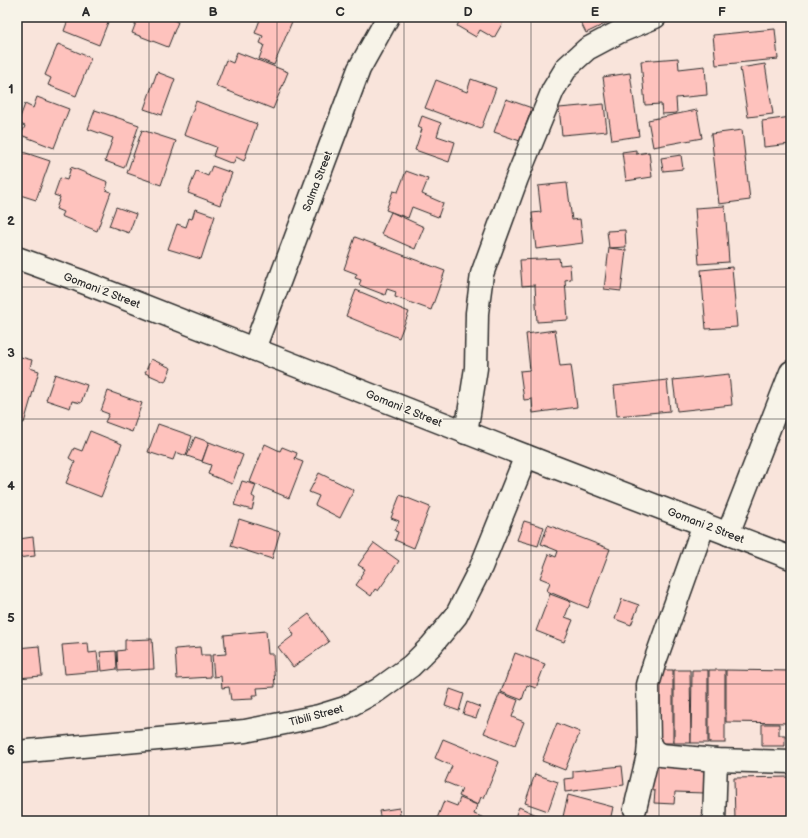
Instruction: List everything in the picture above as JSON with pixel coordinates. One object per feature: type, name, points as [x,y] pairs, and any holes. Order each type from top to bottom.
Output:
[{"type":"street","name":"Salma Street","points":[[254,349],[359,69],[388,17]]},
{"type":"street","points":[[466,433],[476,368],[477,313],[482,274],[517,178],[553,90],[567,67],[587,49],[619,32],[655,17]]},
{"type":"street","name":"Gomani 2 Street","points":[[17,258],[78,280],[466,433],[791,558]]},
{"type":"street","points":[[728,534],[791,372]]},
{"type":"street","name":"Tibili Street","points":[[17,752],[245,730],[319,716],[345,708],[378,690],[411,666],[431,646],[456,616],[481,567],[526,456]]},
{"type":"street","points":[[635,809],[650,743],[648,685],[654,664],[704,524]]},
{"type":"street","points":[[650,743],[654,751],[662,755],[716,760],[791,762]]},
{"type":"street","points":[[714,821],[716,760]]},
{"type":"building","points":[[69,17],[110,17],[99,45],[64,31]]},
{"type":"building","points":[[138,17],[166,17],[178,22],[168,47],[132,33]]},
{"type":"building","points":[[261,17],[289,17],[293,19],[274,65],[259,59],[264,45],[260,43],[263,36],[255,33]]},
{"type":"building","points":[[468,17],[506,17],[494,38],[480,30],[476,37],[457,26],[461,18],[466,21]]},
{"type":"building","points":[[578,17],[616,17],[617,18],[586,33]]},
{"type":"building","points":[[775,29],[778,59],[716,65],[713,35]]},
{"type":"building","points":[[58,44],[91,58],[76,96],[48,85],[51,78],[45,75]]},
{"type":"building","points":[[237,52],[288,72],[273,109],[216,86],[226,60],[233,63]]},
{"type":"building","points":[[678,58],[679,69],[705,66],[707,95],[676,98],[677,113],[662,114],[661,104],[645,105],[641,61]]},
{"type":"building","points":[[765,64],[773,114],[748,117],[740,68]]},
{"type":"building","points":[[157,72],[175,79],[162,115],[144,109]]},
{"type":"building","points":[[630,73],[639,136],[612,140],[603,77]]},
{"type":"building","points":[[471,79],[496,88],[481,129],[425,108],[436,80],[467,92]]},
{"type":"building","points":[[37,97],[69,109],[54,148],[21,135],[25,126],[18,123],[25,104],[33,108]]},
{"type":"building","points":[[506,99],[532,108],[520,141],[494,132]]},
{"type":"building","points":[[196,101],[257,124],[244,161],[236,157],[233,164],[213,156],[216,147],[184,135]]},
{"type":"building","points":[[604,104],[607,131],[562,135],[559,108]]},
{"type":"building","points":[[95,110],[139,125],[124,168],[105,161],[113,138],[88,129]]},
{"type":"building","points":[[697,110],[702,138],[653,147],[648,120]]},
{"type":"building","points":[[422,116],[441,123],[437,136],[455,142],[449,162],[415,150],[422,129],[418,127]]},
{"type":"building","points":[[791,117],[791,144],[764,147],[762,121]]},
{"type":"building","points":[[142,130],[176,141],[161,185],[127,173]]},
{"type":"building","points":[[742,130],[750,200],[719,204],[711,134]]},
{"type":"building","points":[[17,150],[50,161],[36,200],[17,194]]},
{"type":"building","points":[[636,150],[636,154],[649,152],[652,177],[626,181],[622,152]]},
{"type":"building","points":[[681,155],[683,169],[663,171],[661,158]]},
{"type":"building","points":[[212,166],[232,173],[220,205],[188,193],[196,171],[208,176]]},
{"type":"building","points":[[71,167],[108,182],[106,190],[111,192],[97,231],[61,216],[63,212],[56,209],[60,197],[54,195],[60,178],[67,180]]},
{"type":"building","points":[[406,171],[428,179],[422,194],[443,203],[438,217],[412,207],[408,218],[386,210],[393,191],[398,192]]},
{"type":"building","points":[[567,183],[572,220],[580,219],[583,243],[536,249],[532,213],[541,212],[538,186]]},
{"type":"building","points":[[725,206],[729,262],[699,264],[695,208]]},
{"type":"building","points":[[116,207],[136,214],[129,233],[109,226]]},
{"type":"building","points":[[195,209],[215,216],[201,259],[168,249],[177,224],[186,227],[189,218],[192,219]]},
{"type":"building","points":[[391,212],[424,227],[415,249],[381,234]]},
{"type":"building","points":[[625,230],[626,247],[609,248],[607,231]]},
{"type":"building","points":[[355,237],[445,271],[431,310],[395,297],[396,292],[387,289],[385,295],[359,285],[361,280],[355,278],[357,274],[344,269]]},
{"type":"building","points":[[609,248],[626,250],[621,291],[604,289]]},
{"type":"building","points":[[559,258],[560,265],[570,264],[571,279],[565,280],[568,320],[537,322],[535,285],[522,286],[520,260]]},
{"type":"building","points":[[732,267],[737,327],[706,329],[701,270]]},
{"type":"building","points":[[356,290],[409,312],[399,338],[346,316]]},
{"type":"building","points":[[555,330],[560,366],[571,365],[577,407],[533,413],[532,399],[524,400],[520,371],[530,370],[526,334]]},
{"type":"building","points":[[17,356],[32,360],[30,368],[39,371],[24,423],[17,421]]},
{"type":"building","points":[[151,359],[171,368],[165,382],[145,373]]},
{"type":"building","points":[[55,374],[87,385],[81,403],[72,401],[70,408],[46,400]]},
{"type":"building","points":[[729,374],[732,405],[677,411],[673,380]]},
{"type":"building","points":[[667,380],[670,411],[617,416],[614,386]]},
{"type":"building","points":[[108,391],[142,403],[132,432],[105,422],[109,414],[101,411]]},
{"type":"building","points":[[158,424],[192,436],[186,456],[176,452],[173,460],[148,452]]},
{"type":"building","points":[[90,431],[122,444],[101,497],[66,483],[75,462],[69,458],[74,448],[82,451]]},
{"type":"building","points":[[195,437],[209,442],[202,461],[187,456]]},
{"type":"building","points":[[209,442],[243,455],[232,484],[208,474],[211,465],[202,462]]},
{"type":"building","points":[[265,444],[280,451],[282,447],[297,453],[295,459],[303,462],[289,498],[250,482]]},
{"type":"building","points":[[319,473],[354,490],[340,518],[315,505],[319,496],[309,492]]},
{"type":"building","points":[[242,481],[256,485],[252,496],[255,498],[252,510],[234,505]]},
{"type":"building","points":[[400,495],[430,507],[414,548],[395,540],[398,532],[395,531],[399,521],[391,518]]},
{"type":"building","points":[[239,519],[280,532],[272,559],[231,546]]},
{"type":"building","points":[[524,521],[544,527],[538,546],[517,540]]},
{"type":"building","points":[[17,524],[19,539],[33,537],[35,556],[17,558]]},
{"type":"building","points":[[548,525],[610,549],[588,608],[547,591],[550,582],[540,578],[549,554],[556,557],[558,551],[541,544]]},
{"type":"building","points":[[374,543],[399,561],[378,591],[375,589],[371,596],[356,585],[365,569],[358,565]]},
{"type":"building","points":[[550,594],[571,602],[565,617],[573,620],[564,642],[536,631]]},
{"type":"building","points":[[622,599],[639,605],[631,625],[615,619]]},
{"type":"building","points":[[309,614],[329,642],[293,667],[278,647],[294,635],[290,628]]},
{"type":"building","points":[[266,631],[268,654],[273,654],[275,687],[257,688],[258,695],[252,695],[253,699],[231,700],[229,687],[222,688],[221,676],[214,677],[212,655],[226,654],[224,635]]},
{"type":"building","points":[[152,639],[154,669],[118,671],[117,651],[125,650],[125,640]]},
{"type":"building","points":[[88,643],[89,653],[97,652],[99,671],[65,674],[62,645]]},
{"type":"building","points":[[39,646],[42,676],[17,678],[17,648]]},
{"type":"building","points":[[200,647],[201,655],[210,655],[211,677],[177,679],[175,649]]},
{"type":"building","points":[[116,651],[117,669],[102,671],[100,652]]},
{"type":"building","points":[[515,653],[545,664],[536,688],[527,685],[522,700],[501,692]]},
{"type":"building","points":[[657,670],[673,670],[673,743],[657,743]]},
{"type":"building","points":[[674,670],[690,670],[691,743],[674,743]]},
{"type":"building","points":[[692,670],[708,670],[708,743],[691,743]]},
{"type":"building","points":[[709,670],[725,670],[725,743],[709,743]]},
{"type":"building","points":[[726,670],[791,671],[791,723],[726,722]]},
{"type":"building","points":[[450,689],[464,694],[459,711],[445,706]]},
{"type":"building","points":[[500,693],[518,700],[512,717],[524,722],[515,745],[484,733]]},
{"type":"building","points":[[467,702],[480,707],[476,718],[463,714]]},
{"type":"building","points":[[557,723],[580,732],[565,770],[542,761]]},
{"type":"building","points":[[762,724],[779,724],[779,735],[785,735],[785,746],[762,746]]},
{"type":"building","points":[[443,739],[499,762],[484,798],[481,797],[478,805],[459,796],[462,789],[445,782],[452,766],[435,758]]},
{"type":"building","points":[[650,765],[706,767],[705,793],[675,792],[674,804],[654,803],[655,791],[649,790]]},
{"type":"building","points":[[622,766],[624,785],[565,792],[564,779],[573,778],[573,771]]},
{"type":"building","points":[[535,774],[558,782],[548,811],[525,803]]},
{"type":"building","points":[[791,777],[791,821],[735,821],[734,778]]},
{"type":"building","points":[[568,795],[613,807],[610,821],[562,821]]},
{"type":"building","points":[[460,798],[477,805],[474,814],[484,818],[483,821],[436,821],[444,801],[457,806]]},
{"type":"building","points":[[519,807],[543,818],[542,821],[523,821],[515,817]]},
{"type":"building","points":[[399,808],[401,821],[381,821],[379,811]]}]
